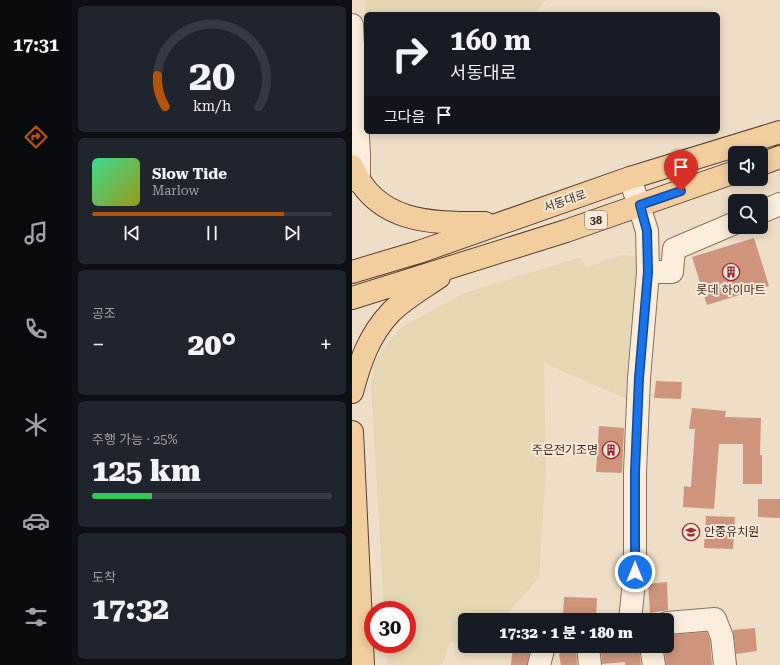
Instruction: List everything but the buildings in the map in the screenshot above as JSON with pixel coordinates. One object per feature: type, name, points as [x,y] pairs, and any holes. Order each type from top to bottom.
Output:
[{"type":"main road","name":"서동대로","points":[[352,272],[630,178],[780,132]]},
{"type":"main road","points":[[768,161],[780,157]]},
{"type":"main road","points":[[355,174],[374,198],[402,215],[419,220],[500,223]]},
{"type":"main road","name":"38","points":[[352,298],[566,231],[728,174]]},
{"type":"main road","points":[[352,392],[361,360],[370,340],[381,324],[392,311],[456,265]]},
{"type":"main road","points":[[352,432],[363,665]]},
{"type":"street","points":[[352,25],[359,155],[355,174]]},
{"type":"street","points":[[630,178],[640,205],[647,231],[648,272],[639,378],[635,472],[635,572],[631,613]]},
{"type":"street","points":[[768,209],[780,204]]},
{"type":"street","points":[[648,272],[672,272],[674,249],[728,226]]},
{"type":"street","points":[[674,623],[715,620],[722,637],[725,665]]},
{"type":"street","points":[[539,665],[542,653]]},
{"type":"street","points":[[589,653],[590,665]]},
{"type":"street","points":[[652,653],[654,665]]},
{"type":"shaded area","points":[[365,0],[547,0],[543,2],[537,12],[365,12]]},
{"type":"shaded area","points":[[623,255],[641,257],[631,401],[544,363],[546,472],[539,578],[507,613],[458,613],[458,642],[450,643],[442,665],[387,665],[386,653],[416,653],[416,601],[383,601],[371,388],[374,361],[400,328],[462,294],[580,257],[586,267]]},
{"type":"place","name":"롯데 하이마트","points":[[731,272]]},
{"type":"place","name":"주은전기조명","points":[[611,450]]},
{"type":"place","name":"안중유치원","points":[[691,532]]},
{"type":"route","points":[[635,572],[635,472],[639,378],[648,272],[647,231],[640,205],[681,191]]}]
